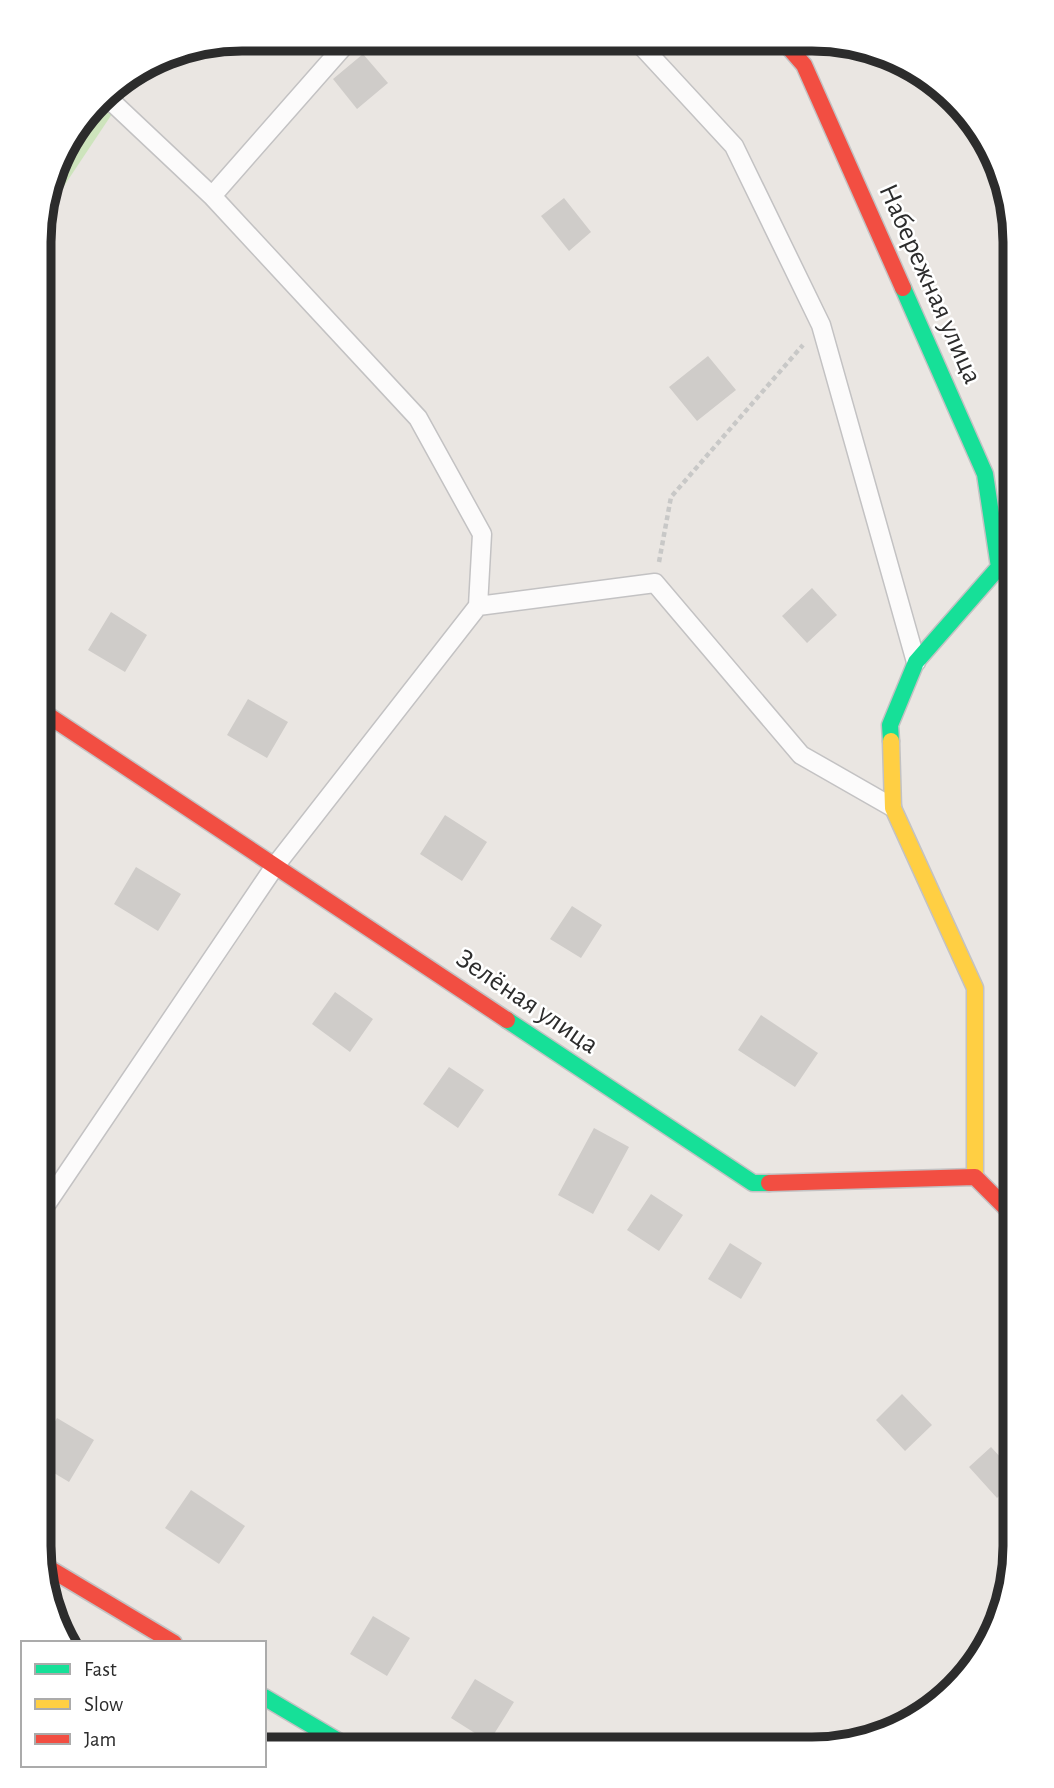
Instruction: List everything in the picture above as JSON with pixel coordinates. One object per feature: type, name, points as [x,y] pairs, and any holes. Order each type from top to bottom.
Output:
[{"type":"street","name":"Набережная улица","points":[[792,51],[804,65],[985,474],[999,567],[916,662],[890,725],[893,808],[975,988],[975,1177]]},
{"type":"street","name":"Зелёная улица","points":[[51,717],[753,1183],[975,1177]]},
{"type":"street","points":[[975,1177],[1003,1205]]},
{"type":"street","points":[[52,1570],[171,1641]]},
{"type":"street","points":[[266,1698],[331,1737]]},
{"type":"lane","points":[[212,196],[339,51]]},
{"type":"lane","points":[[646,51],[734,146],[821,325],[916,662]]},
{"type":"lane","points":[[51,1197],[275,866],[478,606],[482,534],[418,418],[212,196],[112,102]]},
{"type":"lane","points":[[478,606],[655,583],[801,755],[893,808]]},
{"type":"path","points":[[655,583],[671,497],[821,325]]},
{"type":"green space","points":[[130,87],[56,199],[70,157],[90,125]]},
{"type":"building","points":[[363,54],[388,83],[357,109],[333,79]]},
{"type":"building","points":[[564,198],[591,232],[569,251],[541,216]]},
{"type":"building","points":[[708,356],[736,390],[697,421],[669,387]]},
{"type":"building","points":[[812,588],[837,615],[807,643],[782,616]]},
{"type":"building","points":[[111,612],[147,635],[125,672],[88,650]]},
{"type":"building","points":[[248,699],[288,722],[267,758],[227,735]]},
{"type":"building","points":[[445,815],[487,842],[462,881],[420,854]]},
{"type":"building","points":[[136,867],[181,894],[158,931],[114,904]]},
{"type":"building","points":[[572,906],[602,925],[581,958],[550,939]]},
{"type":"building","points":[[335,992],[373,1019],[350,1052],[312,1024]]},
{"type":"building","points":[[761,1015],[818,1053],[795,1087],[738,1050]]},
{"type":"building","points":[[449,1067],[484,1090],[458,1128],[423,1104]]},
{"type":"building","points":[[594,1128],[629,1147],[593,1214],[558,1195]]},
{"type":"building","points":[[651,1194],[683,1215],[659,1251],[627,1230]]},
{"type":"building","points":[[730,1243],[762,1263],[741,1299],[708,1279]]},
{"type":"building","points":[[902,1394],[932,1425],[905,1451],[876,1420]]},
{"type":"building","points":[[57,1418],[94,1440],[69,1482],[51,1471],[51,1428]]},
{"type":"building","points":[[991,1447],[1003,1460],[1003,1492],[997,1498],[969,1467]]},
{"type":"building","points":[[191,1490],[245,1526],[219,1564],[165,1528]]},
{"type":"building","points":[[373,1616],[410,1638],[387,1676],[350,1654]]},
{"type":"building","points":[[475,1679],[514,1702],[492,1737],[481,1737],[451,1718]]},
{"type":"traffic: fast","points":[[891,741],[890,725],[916,662],[999,567],[985,474],[903,288]]},
{"type":"traffic: fast","points":[[507,1020],[753,1183],[769,1183]]},
{"type":"traffic: fast","points":[[266,1698],[331,1737]]},
{"type":"traffic: slow","points":[[891,741],[893,808],[975,988],[975,1177]]},
{"type":"traffic: jam","points":[[792,51],[804,65],[903,288]]},
{"type":"traffic: jam","points":[[51,717],[507,1020]]},
{"type":"traffic: jam","points":[[769,1183],[975,1177],[1003,1205]]},
{"type":"traffic: jam","points":[[52,1570],[171,1641]]}]
